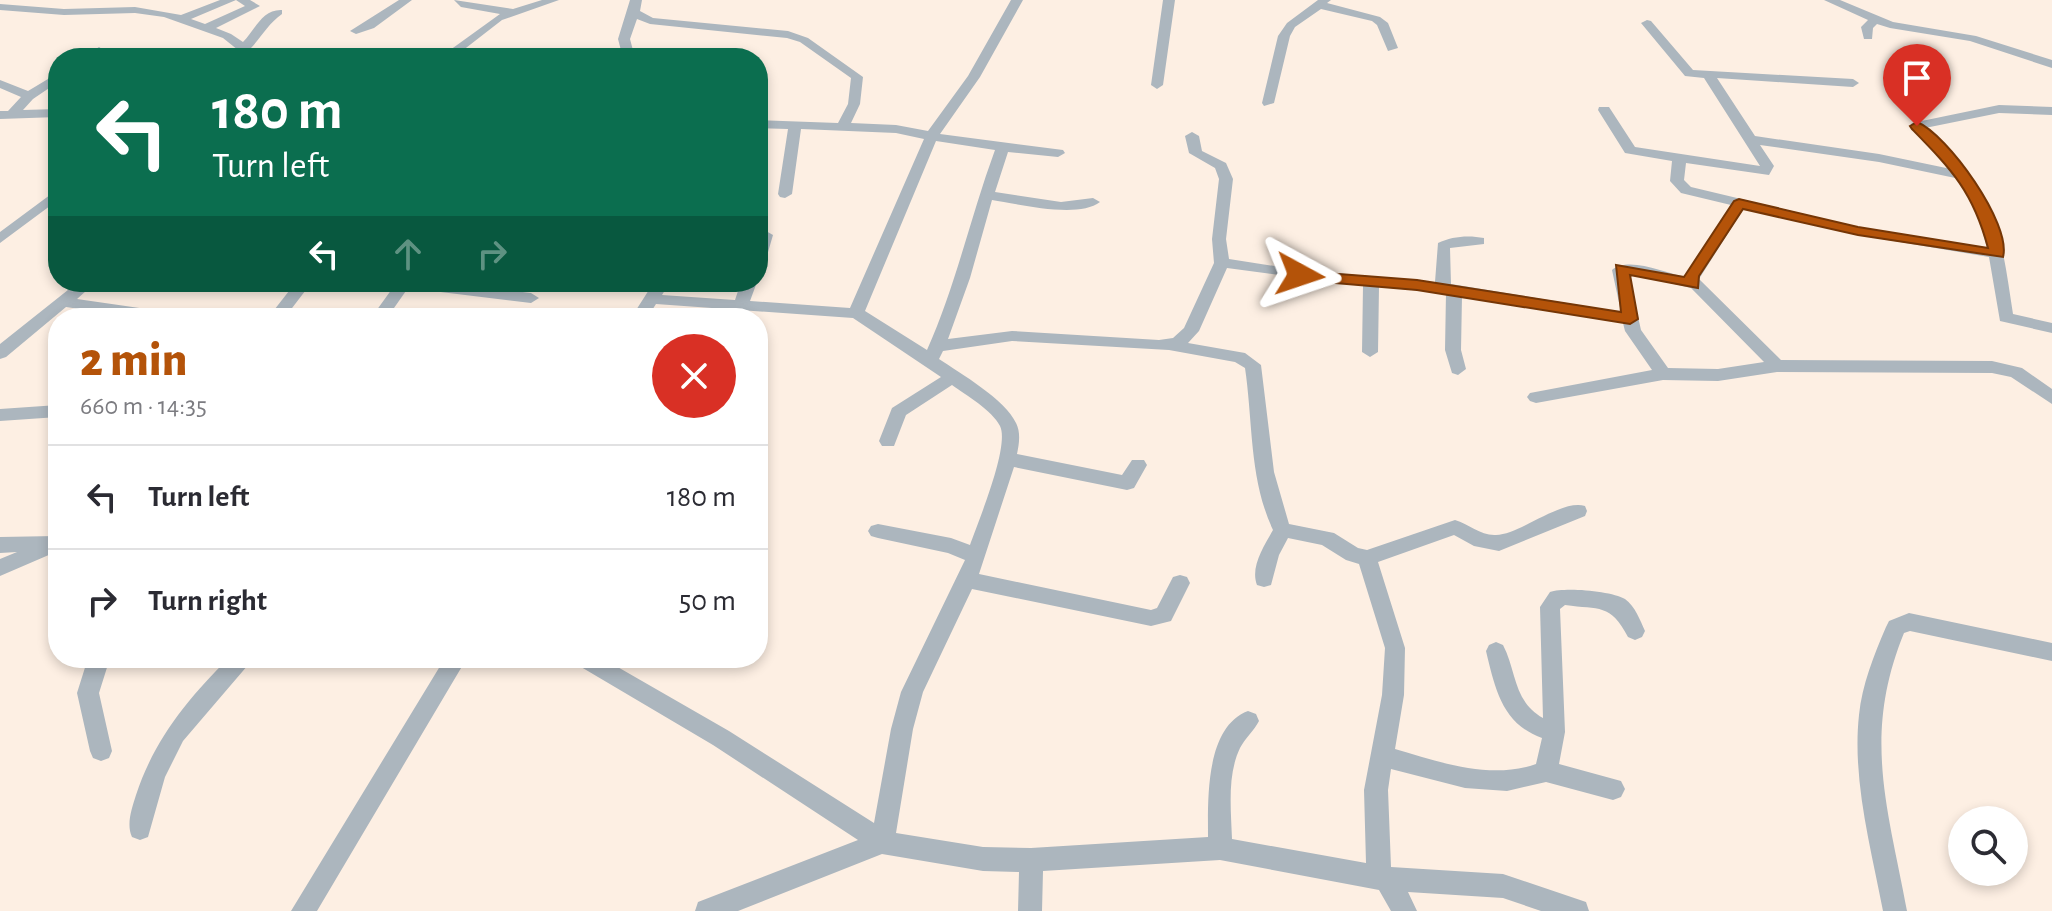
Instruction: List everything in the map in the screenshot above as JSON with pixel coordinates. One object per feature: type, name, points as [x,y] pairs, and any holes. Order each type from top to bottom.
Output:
[{"type":"street","points":[[97,6],[126,0]]},
{"type":"street","points":[[187,21],[206,9],[230,0]]},
{"type":"street","points":[[206,28],[254,6],[241,0]]},
{"type":"street","points":[[356,31],[370,26],[406,0]]},
{"type":"street","points":[[460,0],[465,5],[510,12]]},
{"type":"street","points":[[457,48],[486,25],[510,12],[553,0]]},
{"type":"street","points":[[856,313],[932,135],[974,77],[1017,0]]},
{"type":"street","points":[[1157,85],[1169,0]]},
{"type":"street","points":[[1830,0],[1875,19],[1990,42],[2052,64]]},
{"type":"street","points":[[1268,103],[1287,30],[1322,3],[1376,19],[1382,23],[1392,48]]},
{"type":"street","points":[[5,5],[97,6],[149,11],[206,28],[245,47],[262,30],[264,21],[278,12]]},
{"type":"street","points":[[626,48],[624,39],[635,6],[662,24],[788,35],[804,40],[857,77],[854,104],[844,125]]},
{"type":"street","points":[[1868,37],[1867,27],[1875,19]]},
{"type":"street","points":[[1647,23],[1689,73],[1710,77],[1853,83]]},
{"type":"street","points":[[1604,110],[1630,150],[1764,172],[1767,166],[1753,140],[1710,77]]},
{"type":"street","points":[[0,84],[29,96]]},
{"type":"street","points":[[7,114],[48,84]]},
{"type":"street","points":[[2052,111],[1999,109],[1917,126],[1965,176],[1988,220],[1997,254],[2006,317],[2052,328]]},
{"type":"street","points":[[7,114],[48,113]]},
{"type":"street","points":[[768,125],[844,125],[1058,153]]},
{"type":"street","points":[[785,194],[795,126]]},
{"type":"street","points":[[1173,346],[1191,331],[1222,263],[1219,239],[1225,172],[1196,153],[1192,136]]},
{"type":"street","points":[[1753,140],[1879,158],[1965,176]]},
{"type":"street","points":[[934,353],[971,252],[985,195],[1003,148]]},
{"type":"street","points":[[1679,160],[1679,186],[1739,204],[1858,231],[1997,254]]},
{"type":"street","points":[[985,195],[1061,206],[1093,202]]},
{"type":"street","points":[[0,239],[48,201]]},
{"type":"street","points":[[1692,284],[1691,276],[1739,204]]},
{"type":"street","points":[[1458,369],[1452,345],[1457,314],[1448,289],[1443,246],[1451,242],[1479,241]]},
{"type":"street","points":[[1222,263],[1300,275],[1448,289],[1630,319]]},
{"type":"street","points":[[1663,374],[1633,331],[1621,269],[1692,284],[1777,366]]},
{"type":"street","points":[[1370,352],[1371,281]]},
{"type":"street","points":[[56,308],[76,292]]},
{"type":"street","points":[[284,308],[296,292]]},
{"type":"street","points":[[480,292],[531,298]]},
{"type":"street","points":[[668,292],[740,306],[856,313],[934,353],[951,378],[1004,418],[1009,433],[1007,459],[967,580],[930,648],[913,691],[899,737],[882,842]]},
{"type":"street","points":[[740,306],[745,292]]},
{"type":"street","points":[[63,302],[105,308]]},
{"type":"street","points":[[0,353],[48,314]]},
{"type":"street","points":[[934,353],[1012,336],[1173,346],[1239,357],[1253,365],[1275,517],[1283,530],[1327,538],[1353,555],[1367,558],[1455,527],[1481,541],[1499,543],[1578,511]]},
{"type":"street","points":[[1536,397],[1663,374],[1718,375],[1777,366],[1992,367],[2016,372],[2052,398]]},
{"type":"street","points":[[888,441],[898,412],[951,378]]},
{"type":"street","points":[[0,415],[48,412]]},
{"type":"street","points":[[1007,459],[1127,483],[1138,465]]},
{"type":"street","points":[[1264,579],[1272,546],[1283,530]]},
{"type":"street","points":[[878,531],[951,546],[976,556]]},
{"type":"street","points":[[0,545],[48,544]]},
{"type":"street","points":[[0,568],[48,548]]},
{"type":"street","points":[[1367,558],[1378,598],[1395,640],[1393,695],[1376,790],[1382,878],[1405,911]]},
{"type":"street","points":[[967,580],[1151,618],[1164,615],[1180,583]]},
{"type":"street","points":[[1546,771],[1554,732],[1550,607],[1553,601],[1565,597],[1616,604],[1625,612],[1635,631]]},
{"type":"street","points":[[1895,911],[1881,839],[1870,718],[1886,650],[1896,627],[1909,622],[2052,652]]},
{"type":"street","points":[[1496,651],[1509,699],[1517,713],[1534,727],[1554,732]]},
{"type":"street","points":[[96,668],[88,693],[101,751]]},
{"type":"street","points":[[140,829],[144,800],[160,756],[174,733],[234,668]]},
{"type":"street","points":[[303,911],[450,668]]},
{"type":"street","points":[[600,668],[721,738],[882,842],[983,859],[1031,860],[1220,848],[1382,878],[1503,886],[1577,911]]},
{"type":"street","points":[[1220,848],[1221,776],[1227,747],[1248,721]]},
{"type":"street","points":[[1383,756],[1488,781],[1530,779],[1546,771],[1613,789]]},
{"type":"street","points":[[707,911],[882,842]]},
{"type":"street","points":[[1030,911],[1031,860]]},
{"type":"route","points":[[1300,275],[1417,285],[1630,319],[1621,269],[1692,284],[1691,276],[1739,204],[1858,231],[1997,254],[1988,220],[1965,176],[1917,126]]}]
